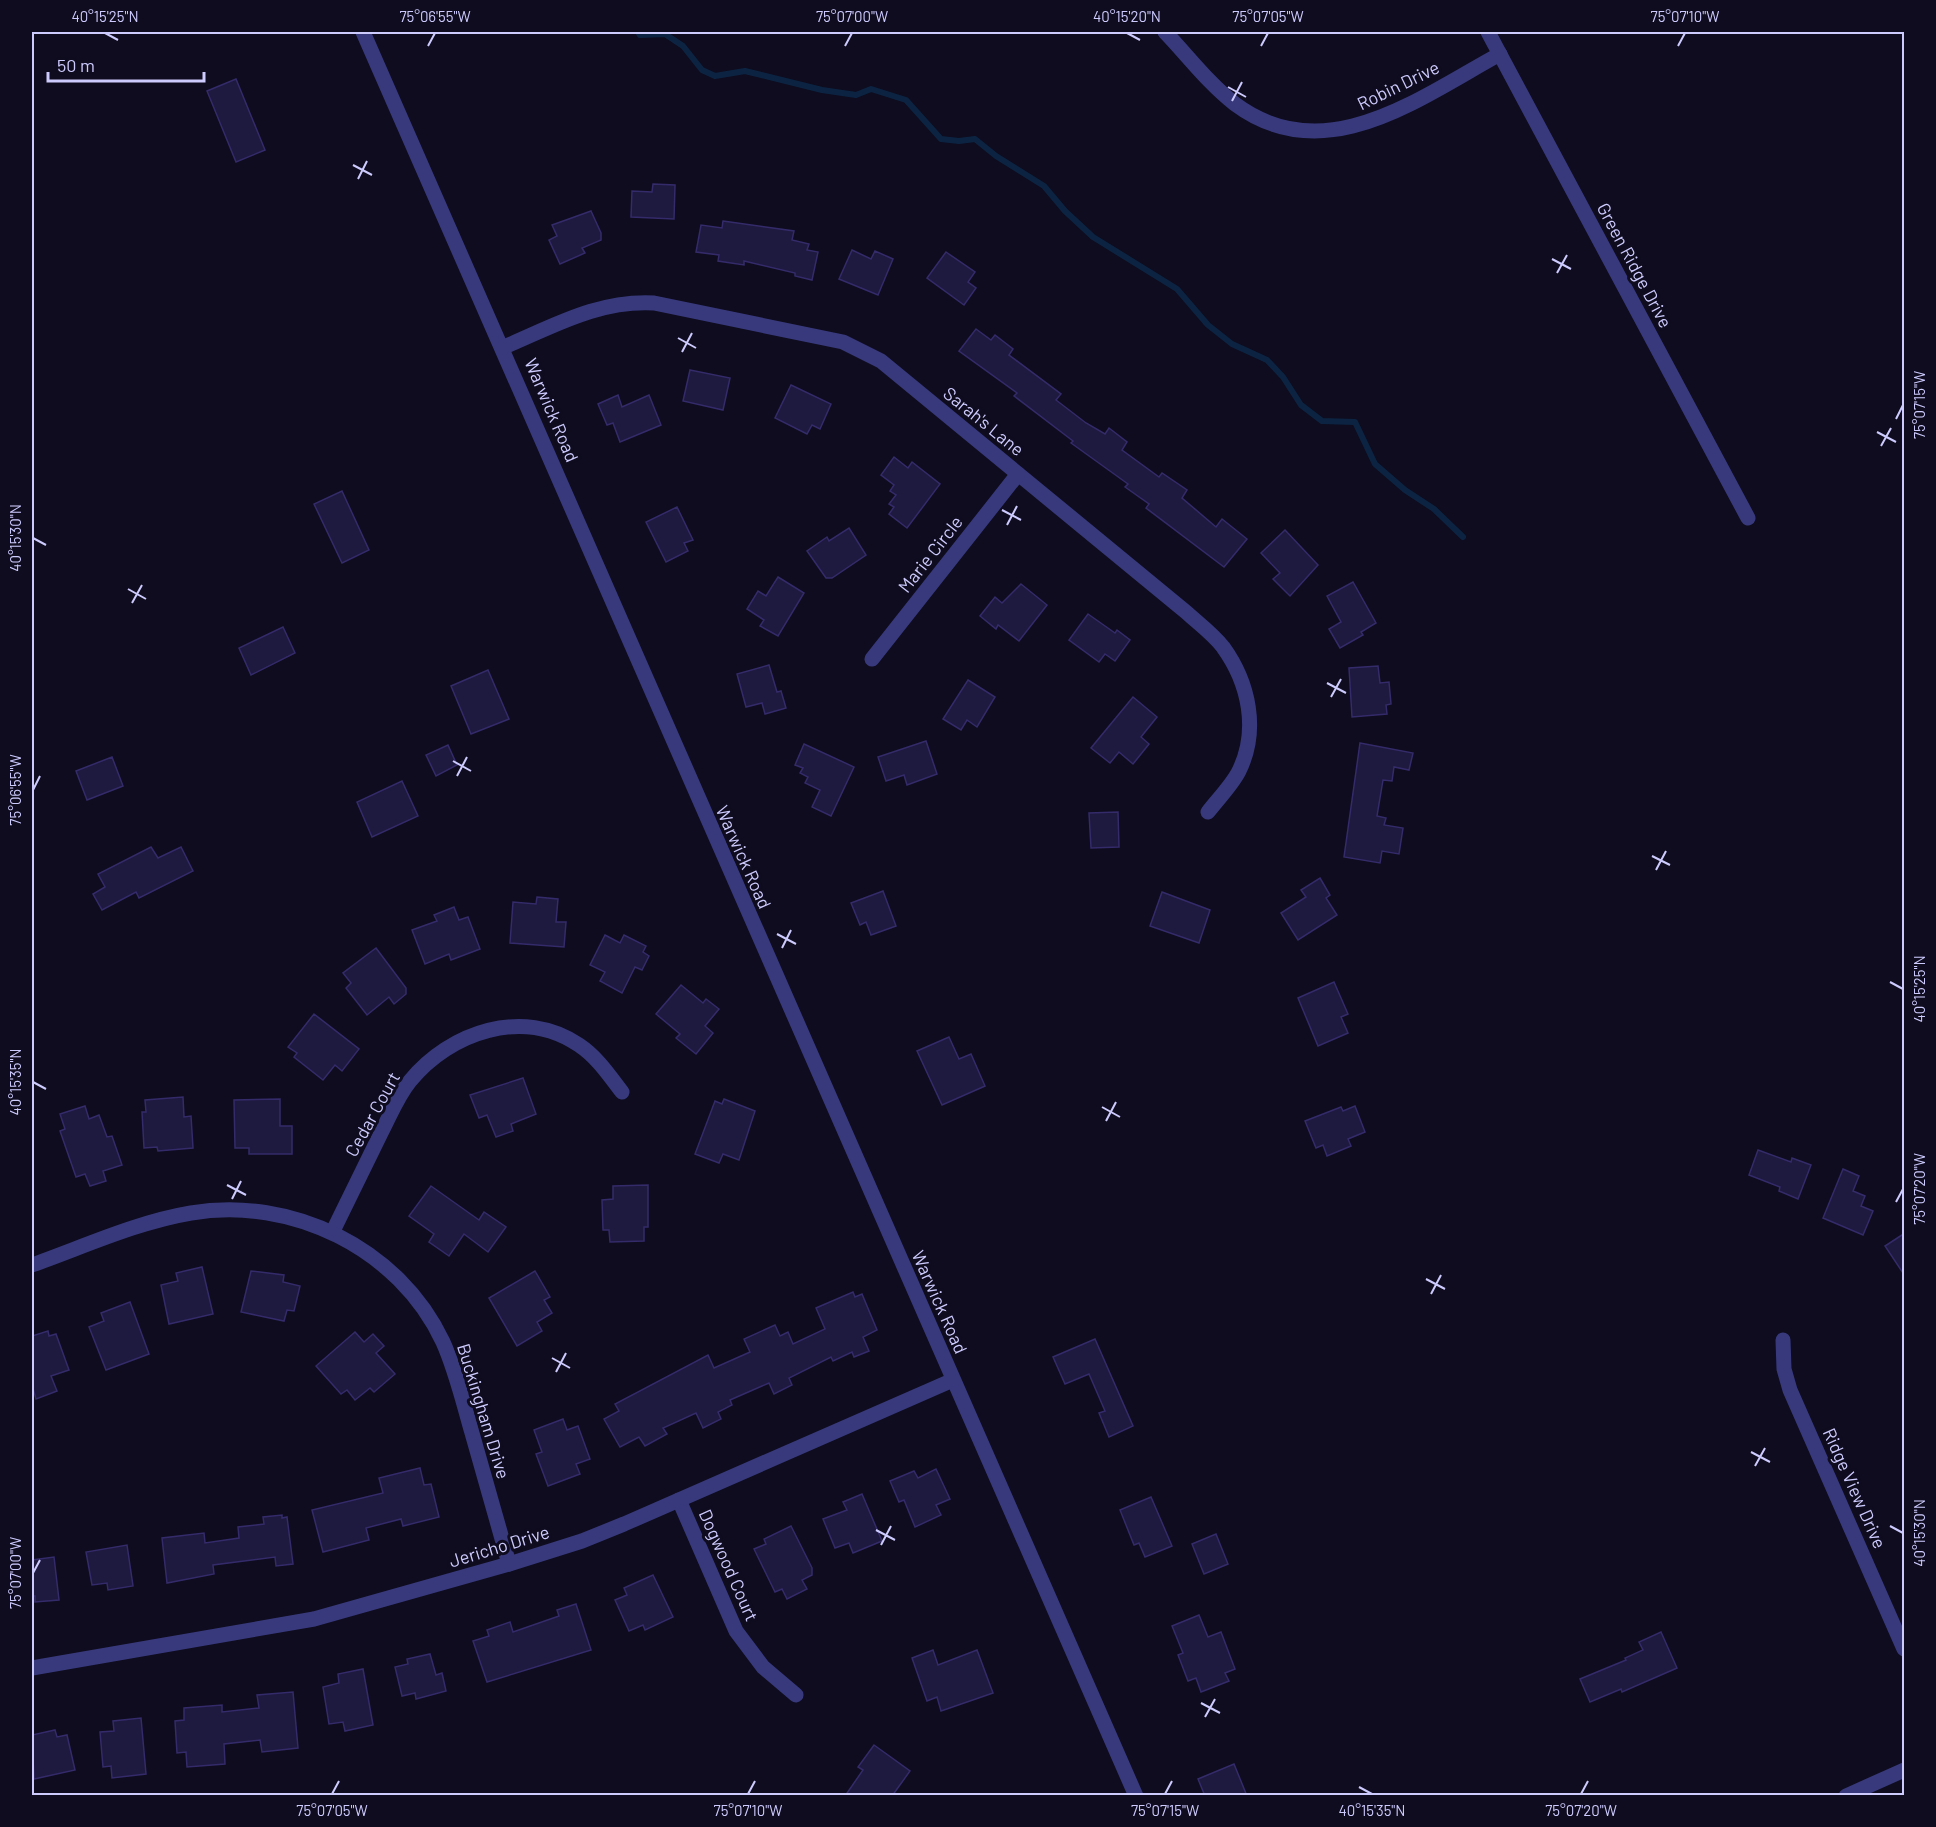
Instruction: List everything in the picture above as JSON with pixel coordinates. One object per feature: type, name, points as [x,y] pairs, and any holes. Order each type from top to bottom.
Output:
[{"type":"street","name":"Warwick Road","points":[[363,32],[504,347],[711,831],[1136,1796]]},
{"type":"street","name":"Robin Drive","points":[[1166,32],[1220,91],[1236,105],[1260,119],[1284,128],[1311,132],[1342,130],[1368,123],[1500,54]]},
{"type":"street","name":"Green Ridge Drive","points":[[1488,32],[1748,518]]},
{"type":"street","name":"Sarah's Lane","points":[[504,347],[601,306],[634,302],[654,303],[843,342],[881,361],[1213,636],[1237,670],[1250,715],[1245,754],[1239,772],[1208,812]]},
{"type":"street","name":"Marie Circle","points":[[872,658],[1018,474]]},
{"type":"street","name":"Cedar Court","points":[[333,1232],[409,1082],[428,1062],[459,1041],[495,1028],[532,1025],[550,1031],[586,1050],[598,1061],[622,1092]]},
{"type":"street","name":"Buckingham Drive","points":[[32,1265],[153,1222],[194,1212],[221,1210],[265,1212],[307,1221],[333,1232],[362,1250],[405,1287],[428,1317],[442,1341],[455,1374],[509,1564]]},
{"type":"street","name":"Ridge View Drive","points":[[1783,1340],[1784,1370],[1790,1390],[1905,1649]]},
{"type":"street","name":"Jericho Drive","points":[[32,1668],[314,1619],[509,1564],[582,1541],[953,1380]]},
{"type":"street","name":"Dogwood Court","points":[[679,1500],[736,1631],[764,1667],[796,1695]]},
{"type":"street","points":[[1846,1796],[1905,1770]]},
{"type":"building","points":[[236,79],[265,150],[236,162],[207,91]]},
{"type":"building","points":[[653,184],[675,185],[674,219],[631,217],[632,191],[652,192]]},
{"type":"building","points":[[591,211],[601,233],[601,240],[582,248],[585,253],[560,264],[549,240],[557,236],[552,225]]},
{"type":"building","points":[[723,221],[794,231],[792,240],[809,244],[807,250],[818,252],[812,280],[795,276],[795,273],[744,261],[744,265],[718,261],[719,255],[696,252],[701,225],[722,228]]},
{"type":"building","points":[[852,250],[871,259],[875,251],[893,259],[878,295],[839,279]]},
{"type":"building","points":[[946,252],[975,272],[968,282],[976,288],[964,305],[927,278]]},
{"type":"building","points":[[976,329],[991,340],[995,335],[1013,349],[1009,355],[1061,394],[1056,400],[1086,423],[1105,434],[1109,428],[1127,442],[1122,450],[1159,477],[1162,473],[1187,490],[1182,498],[1216,527],[1222,519],[1247,539],[1224,567],[1146,508],[1149,504],[1125,487],[1128,484],[1071,443],[1073,441],[1014,396],[1017,393],[959,351]]},
{"type":"building","points":[[690,370],[730,378],[723,410],[683,401]]},
{"type":"building","points":[[791,385],[831,404],[820,429],[812,425],[807,434],[775,418]]},
{"type":"building","points":[[618,395],[622,407],[649,395],[661,425],[620,442],[613,423],[607,425],[598,404]]},
{"type":"building","points":[[894,457],[908,468],[912,462],[940,484],[907,528],[889,514],[894,507],[889,504],[896,495],[890,491],[894,485],[881,475]]},
{"type":"building","points":[[342,491],[369,550],[342,563],[314,504]]},
{"type":"building","points":[[677,507],[693,540],[684,543],[688,551],[666,562],[646,522]]},
{"type":"building","points":[[849,528],[866,555],[832,578],[826,578],[807,551],[827,537],[829,541]]},
{"type":"building","points":[[1285,530],[1318,565],[1290,596],[1273,579],[1280,573],[1261,553]]},
{"type":"building","points":[[778,577],[804,593],[778,636],[760,626],[764,620],[747,609],[758,591],[766,596]]},
{"type":"building","points":[[1353,582],[1376,623],[1361,632],[1363,635],[1340,648],[1329,629],[1341,622],[1327,596]]},
{"type":"building","points":[[1021,584],[1047,605],[1019,641],[998,625],[996,629],[980,616],[995,597],[1002,603]]},
{"type":"building","points":[[1088,614],[1115,633],[1117,630],[1130,640],[1115,661],[1105,654],[1099,662],[1069,640]]},
{"type":"building","points":[[283,627],[295,653],[251,675],[239,648]]},
{"type":"building","points":[[769,665],[777,692],[781,691],[786,708],[765,714],[762,703],[746,707],[737,674]]},
{"type":"building","points":[[1378,666],[1380,683],[1389,682],[1391,704],[1386,705],[1387,714],[1352,717],[1349,668]]},
{"type":"building","points":[[488,670],[509,719],[471,734],[451,686]]},
{"type":"building","points":[[968,680],[995,697],[977,727],[967,720],[961,730],[943,719]]},
{"type":"building","points":[[1133,697],[1157,717],[1141,737],[1149,744],[1133,764],[1119,752],[1110,763],[1091,748]]},
{"type":"building","points":[[926,741],[937,774],[907,785],[904,775],[886,781],[878,757]]},
{"type":"building","points":[[1360,743],[1413,753],[1409,770],[1394,767],[1392,781],[1383,780],[1377,816],[1386,818],[1384,825],[1403,828],[1399,854],[1382,851],[1380,863],[1344,857]]},
{"type":"building","points":[[804,744],[854,767],[831,816],[812,807],[820,790],[805,783],[808,777],[800,773],[803,768],[795,765]]},
{"type":"building","points":[[448,745],[457,765],[436,776],[426,755]]},
{"type":"building","points":[[112,757],[123,786],[87,800],[76,771]]},
{"type":"building","points":[[402,781],[418,816],[372,837],[357,802]]},
{"type":"building","points":[[1118,812],[1119,847],[1091,848],[1089,813]]},
{"type":"building","points":[[151,847],[158,858],[181,847],[193,871],[139,898],[136,892],[102,910],[93,894],[105,887],[98,874]]},
{"type":"building","points":[[1320,878],[1330,895],[1326,898],[1337,915],[1298,940],[1281,913],[1306,897],[1301,890]]},
{"type":"building","points":[[883,891],[896,926],[871,935],[866,922],[860,925],[851,903]]},
{"type":"building","points":[[1162,892],[1210,910],[1199,943],[1150,926]]},
{"type":"building","points":[[537,897],[558,899],[556,922],[566,922],[564,947],[510,943],[513,902],[536,904]]},
{"type":"building","points":[[454,907],[459,920],[468,917],[480,949],[451,960],[449,954],[425,964],[412,930],[437,921],[434,915]]},
{"type":"building","points":[[605,935],[620,943],[624,935],[646,946],[643,952],[649,956],[642,970],[635,967],[622,993],[600,981],[605,972],[590,965]]},
{"type":"building","points":[[376,948],[406,988],[406,994],[394,1004],[389,997],[367,1015],[346,988],[351,983],[343,973]]},
{"type":"building","points":[[1334,982],[1348,1014],[1341,1017],[1348,1033],[1318,1046],[1298,998]]},
{"type":"building","points":[[681,985],[703,1003],[706,999],[719,1009],[705,1026],[713,1033],[696,1054],[676,1038],[680,1034],[656,1014]]},
{"type":"building","points":[[314,1014],[359,1049],[342,1071],[335,1065],[323,1080],[294,1057],[297,1053],[288,1047]]},
{"type":"building","points":[[949,1037],[959,1059],[971,1054],[985,1086],[942,1105],[917,1051]]},
{"type":"building","points":[[523,1078],[536,1114],[511,1124],[513,1131],[496,1137],[487,1115],[479,1118],[470,1095]]},
{"type":"building","points":[[183,1097],[184,1117],[191,1116],[193,1148],[158,1151],[157,1147],[144,1148],[142,1112],[146,1112],[145,1100]]},
{"type":"building","points":[[280,1099],[280,1126],[292,1126],[292,1154],[249,1154],[249,1148],[235,1148],[234,1100]]},
{"type":"building","points":[[724,1099],[755,1111],[739,1160],[723,1154],[719,1163],[695,1154],[715,1101],[722,1104]]},
{"type":"building","points":[[85,1106],[89,1119],[99,1115],[107,1137],[112,1136],[122,1165],[103,1171],[106,1181],[90,1186],[85,1174],[76,1177],[60,1131],[65,1129],[60,1114]]},
{"type":"building","points":[[1355,1106],[1365,1132],[1348,1139],[1351,1146],[1327,1156],[1323,1145],[1316,1148],[1305,1121],[1341,1107],[1343,1111]]},
{"type":"building","points":[[1758,1150],[1791,1162],[1792,1158],[1811,1165],[1798,1199],[1779,1191],[1780,1187],[1749,1175]]},
{"type":"building","points":[[1843,1169],[1859,1176],[1853,1191],[1865,1196],[1861,1206],[1873,1211],[1863,1235],[1823,1218]]},
{"type":"building","points":[[648,1185],[648,1227],[644,1227],[644,1241],[610,1242],[609,1230],[603,1230],[602,1200],[613,1199],[613,1186]]},
{"type":"building","points":[[431,1186],[479,1220],[484,1212],[506,1227],[488,1252],[464,1234],[449,1256],[429,1242],[434,1234],[409,1216]]},
{"type":"building","points":[[1905,1233],[1905,1276],[1885,1246]]},
{"type":"building","points":[[202,1267],[213,1314],[169,1324],[161,1285],[178,1281],[176,1273]]},
{"type":"building","points":[[251,1271],[284,1275],[283,1282],[300,1286],[294,1311],[287,1310],[284,1321],[241,1312]]},
{"type":"building","points":[[535,1271],[550,1297],[544,1300],[552,1313],[537,1322],[542,1331],[517,1346],[489,1298]]},
{"type":"building","points":[[853,1292],[855,1297],[862,1294],[877,1330],[863,1337],[869,1351],[854,1357],[852,1352],[833,1361],[831,1357],[789,1378],[792,1385],[774,1394],[769,1383],[730,1400],[732,1405],[718,1412],[721,1419],[703,1428],[696,1413],[663,1428],[667,1434],[645,1446],[639,1437],[620,1447],[604,1419],[619,1411],[615,1404],[708,1355],[714,1368],[750,1352],[744,1339],[775,1325],[780,1336],[788,1332],[793,1344],[825,1329],[816,1308]]},
{"type":"building","points":[[130,1302],[149,1354],[106,1370],[89,1327],[104,1321],[101,1313]]},
{"type":"building","points":[[48,1331],[49,1336],[56,1334],[69,1370],[51,1376],[57,1391],[36,1399],[32,1385],[32,1336]]},
{"type":"building","points":[[355,1332],[364,1342],[373,1334],[384,1346],[376,1353],[395,1374],[374,1392],[370,1388],[355,1400],[347,1390],[341,1394],[316,1366]]},
{"type":"building","points":[[1095,1339],[1133,1426],[1109,1437],[1099,1413],[1105,1411],[1089,1374],[1065,1384],[1053,1357]]},
{"type":"building","points":[[563,1419],[567,1430],[578,1426],[590,1459],[576,1464],[580,1474],[548,1486],[536,1454],[542,1452],[534,1430]]},
{"type":"building","points":[[420,1468],[424,1485],[431,1484],[439,1517],[403,1526],[401,1519],[366,1528],[369,1540],[323,1552],[312,1510],[383,1493],[379,1478]]},
{"type":"building","points":[[936,1469],[950,1499],[936,1505],[941,1515],[915,1527],[904,1500],[899,1502],[890,1481],[914,1471],[918,1478]]},
{"type":"building","points":[[862,1494],[882,1541],[853,1553],[849,1543],[835,1548],[823,1519],[847,1510],[843,1502]]},
{"type":"building","points":[[1151,1497],[1172,1546],[1145,1557],[1139,1543],[1134,1545],[1120,1510]]},
{"type":"building","points":[[282,1515],[282,1518],[287,1517],[293,1564],[276,1566],[275,1557],[213,1565],[214,1574],[167,1583],[162,1538],[204,1533],[205,1543],[239,1538],[238,1527],[264,1524],[263,1517]]},
{"type":"building","points":[[791,1526],[812,1568],[812,1575],[802,1580],[807,1589],[787,1599],[782,1589],[775,1592],[754,1549],[766,1544],[764,1539]]},
{"type":"building","points":[[1216,1534],[1228,1564],[1204,1574],[1192,1544]]},
{"type":"building","points":[[127,1545],[133,1586],[108,1590],[107,1583],[92,1585],[86,1552]]},
{"type":"building","points":[[54,1557],[59,1600],[35,1602],[35,1596],[32,1596],[32,1560]]},
{"type":"building","points":[[653,1575],[673,1617],[645,1630],[643,1625],[629,1631],[615,1600],[627,1595],[624,1588]]},
{"type":"building","points":[[576,1604],[591,1650],[487,1682],[473,1641],[489,1636],[487,1630],[510,1622],[513,1632],[559,1616],[557,1610]]},
{"type":"building","points":[[1199,1615],[1208,1637],[1221,1632],[1235,1669],[1225,1673],[1229,1681],[1201,1692],[1196,1678],[1188,1681],[1178,1655],[1183,1653],[1172,1626]]},
{"type":"building","points":[[1661,1632],[1677,1668],[1622,1692],[1621,1689],[1590,1702],[1580,1679],[1626,1660],[1625,1658],[1643,1650],[1639,1642]]},
{"type":"building","points":[[933,1650],[938,1665],[977,1650],[993,1693],[941,1711],[937,1697],[927,1701],[912,1658]]},
{"type":"building","points":[[430,1654],[436,1675],[442,1673],[446,1691],[416,1699],[415,1693],[402,1696],[395,1667],[408,1664],[407,1659]]},
{"type":"building","points":[[363,1669],[373,1725],[345,1731],[343,1722],[329,1724],[323,1687],[339,1683],[338,1674]]},
{"type":"building","points":[[293,1692],[298,1748],[262,1752],[260,1740],[224,1744],[225,1764],[187,1767],[186,1752],[177,1753],[175,1721],[184,1720],[184,1708],[222,1705],[222,1712],[259,1708],[257,1695]]},
{"type":"building","points":[[141,1718],[146,1774],[112,1778],[111,1766],[103,1767],[100,1732],[114,1731],[113,1721]]},
{"type":"building","points":[[55,1730],[57,1737],[67,1735],[75,1770],[34,1779],[32,1735]]},
{"type":"building","points":[[874,1745],[910,1771],[892,1796],[845,1796],[863,1770],[858,1767]]},
{"type":"building","points":[[1234,1764],[1247,1796],[1205,1796],[1198,1779]]},
{"type":"waterway","points":[[638,32],[640,35],[665,34],[683,46],[702,70],[715,76],[745,71],[822,90],[856,95],[871,89],[906,100],[941,139],[959,141],[975,139],[996,156],[1044,186],[1065,211],[1093,237],[1177,289],[1208,325],[1232,344],[1267,360],[1283,377],[1301,405],[1322,421],[1355,422],[1375,464],[1405,490],[1434,509],[1463,537]]}]
